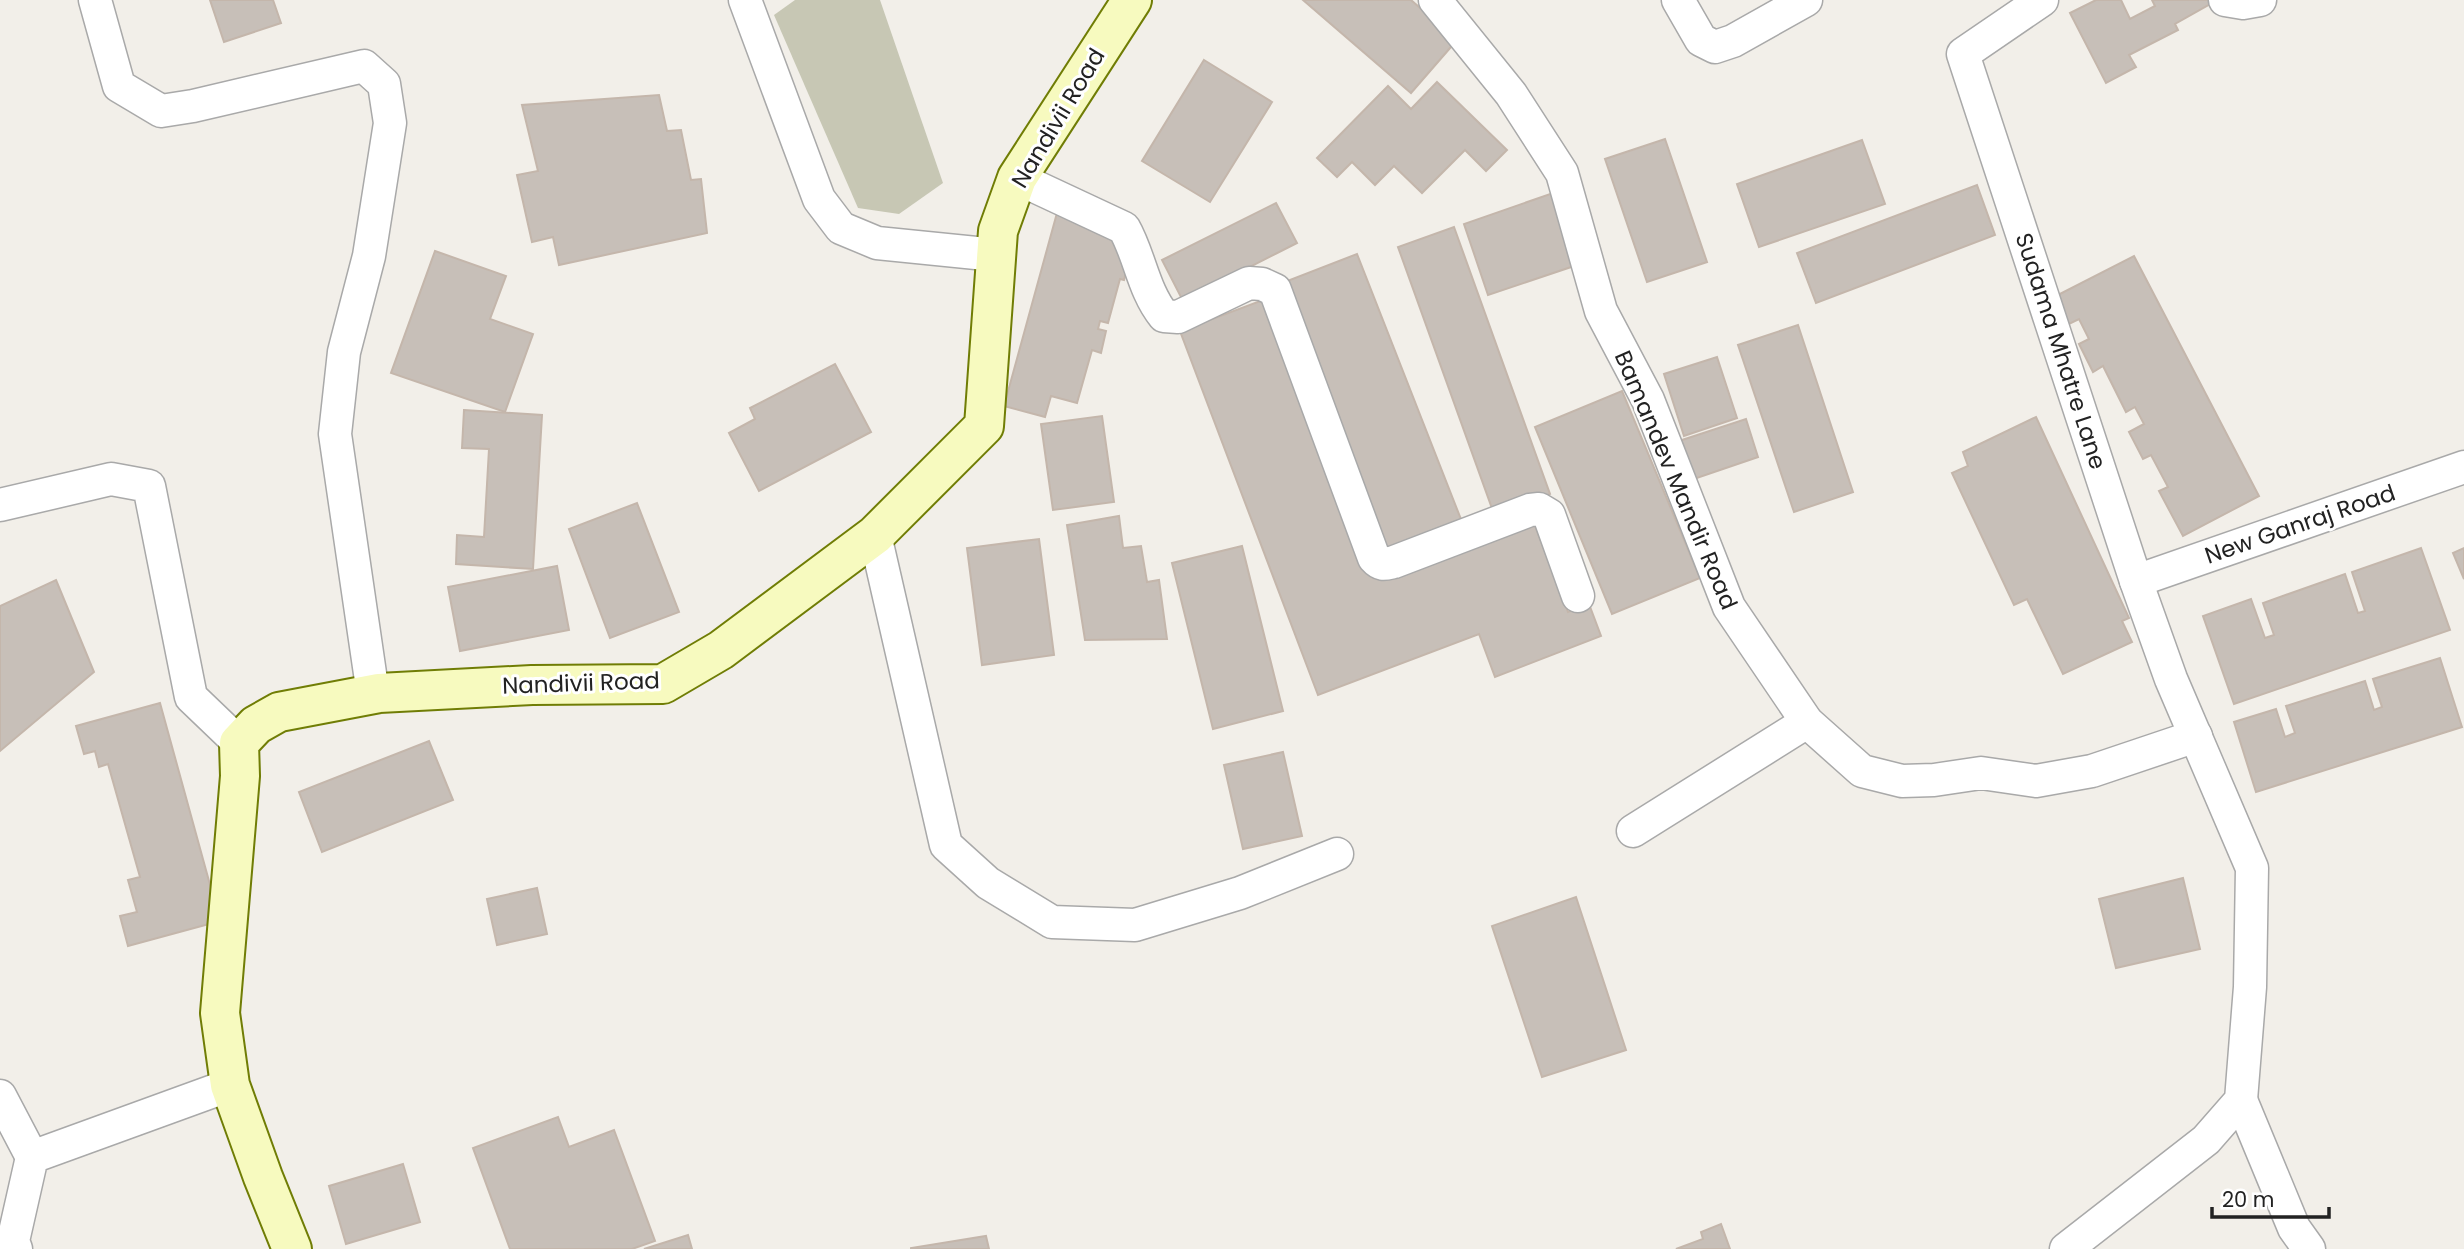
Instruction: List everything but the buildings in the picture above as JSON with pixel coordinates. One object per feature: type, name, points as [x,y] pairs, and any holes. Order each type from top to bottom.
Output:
[{"type":"street","points":[[95,0],[119,86],[161,111],[364,66],[384,84],[390,123],[369,256],[344,352],[335,434],[373,694]]},
{"type":"street","points":[[745,0],[820,199],[841,228],[877,243],[996,255]]},
{"type":"street","name":"Nandivii Road","points":[[239,743],[256,725],[279,712],[373,694],[531,685],[663,684],[721,650],[875,535],[984,426],[998,231],[1017,178],[1132,0]]},
{"type":"street","name":"Bamandev Mandir Road","points":[[1434,0],[1511,94],[1562,173],[1601,311],[1648,400],[1729,607],[1807,722],[1862,771],[1902,781],[1934,780],[1981,773],[2036,781],[2092,771],[2196,736]]},
{"type":"street","points":[[1678,0],[1701,40],[1716,47],[1733,41],[1806,0]]},
{"type":"street","name":"Sudama Mhatre Lane","points":[[2042,0],[1963,54],[2136,581],[2171,680],[2196,736]]},
{"type":"street","points":[[2225,0],[2243,3],[2260,0]]},
{"type":"street","points":[[1017,178],[1124,228],[1132,242],[1136,262],[1155,305],[1164,316],[1178,317],[1249,283],[1262,284],[1275,290],[1378,563],[1383,565],[1394,562],[1530,510],[1539,509],[1549,515],[1578,596]]},
{"type":"street","name":"New Ganraj Road","points":[[2136,581],[2464,467]]},
{"type":"street","points":[[0,505],[111,479],[149,486],[191,697],[239,743],[240,776],[220,1013],[230,1085],[292,1249]]},
{"type":"street","points":[[875,535],[946,845],[988,883],[1052,922],[1135,925],[1240,893],[1337,854]]},
{"type":"street","points":[[1633,831],[1807,722]]},
{"type":"street","points":[[2196,736],[2252,868],[2250,987],[2241,1100],[2294,1228],[2309,1249]]},
{"type":"street","points":[[32,1157],[230,1085]]},
{"type":"street","points":[[0,1096],[32,1157],[13,1241],[16,1249]]},
{"type":"street","points":[[2066,1249],[2206,1140],[2241,1100]]},
{"type":"shaded area","points":[[795,0],[880,0],[943,183],[899,214],[858,208],[774,15]]}]
